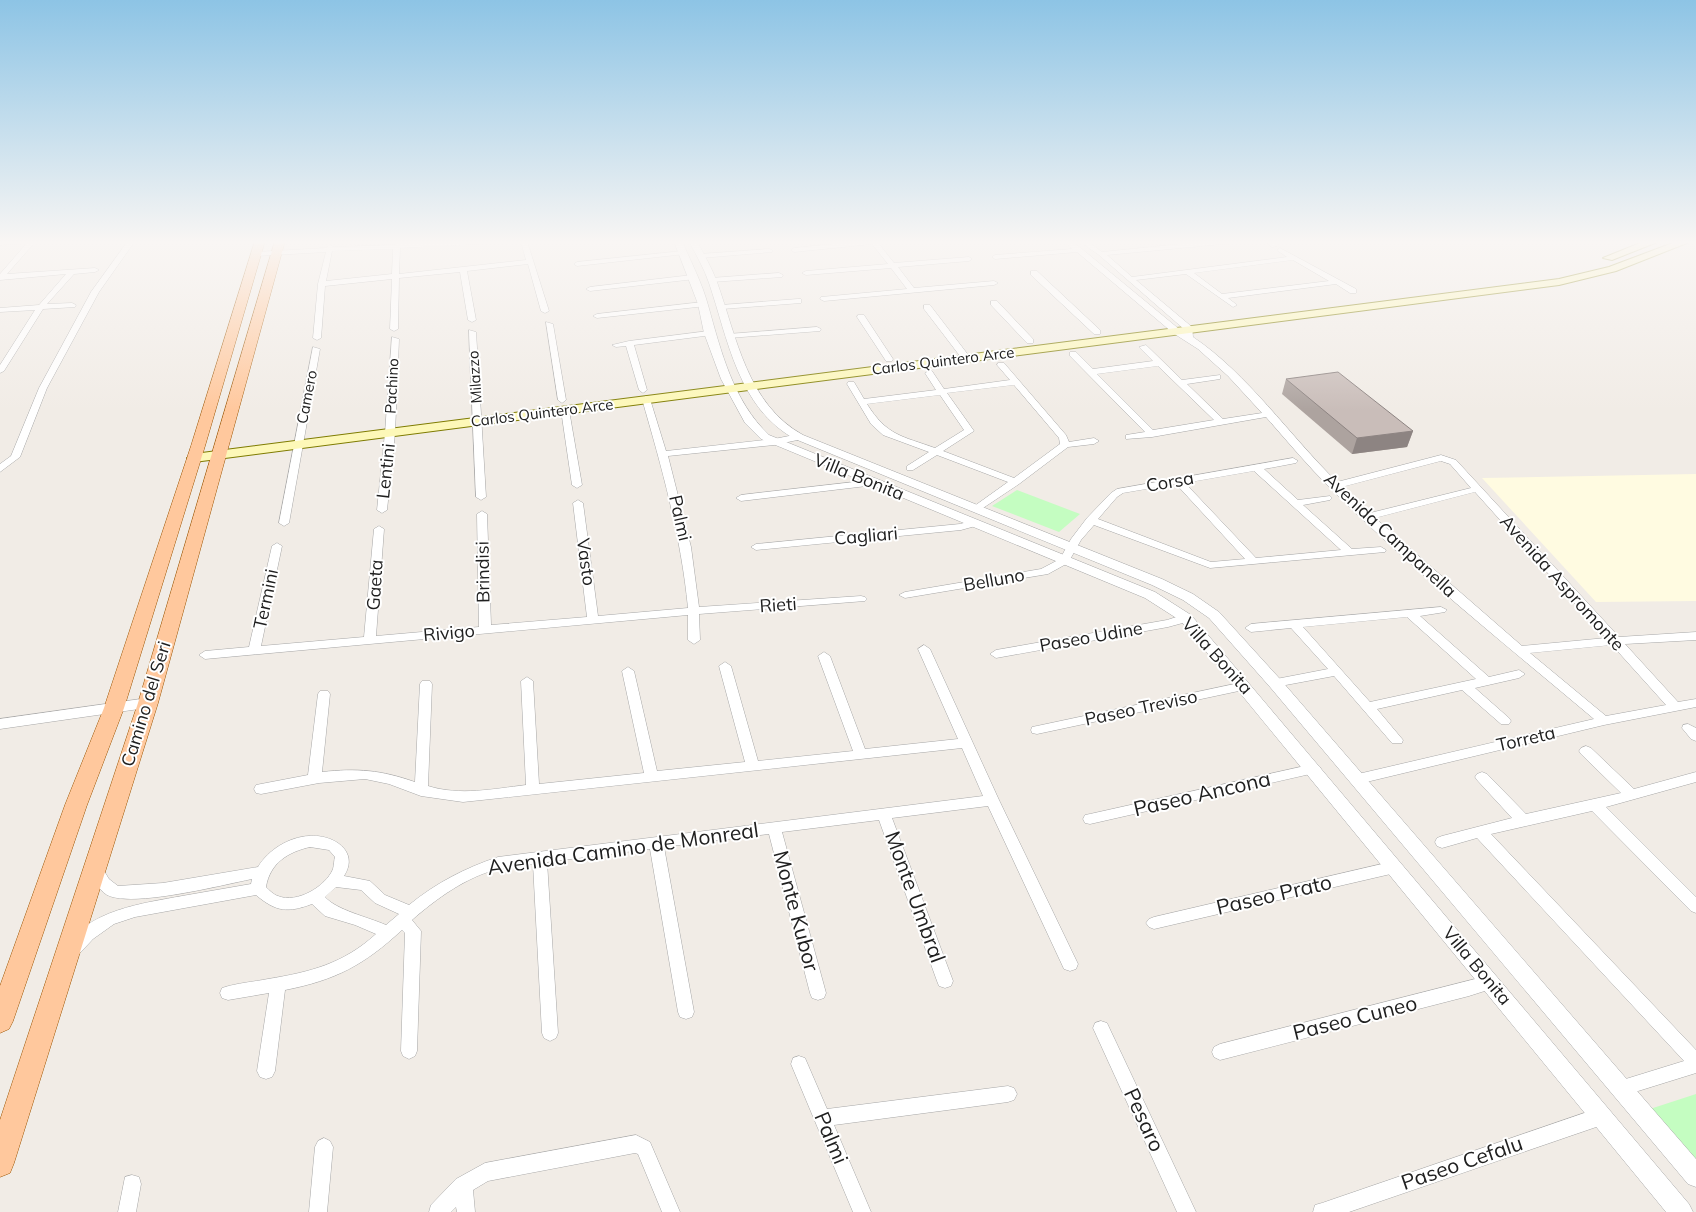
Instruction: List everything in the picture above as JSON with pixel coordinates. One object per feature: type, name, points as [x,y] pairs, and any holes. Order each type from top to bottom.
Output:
[{"type":"main road","name":"Camino del Seri","points":[[0,1021],[76,805],[114,708],[245,298]]},
{"type":"main road","name":"Camino del Seri","points":[[0,1163],[148,702],[265,298]]},
{"type":"main road","points":[[1366,298],[1376,306]]},
{"type":"main road","name":"Carlos Quintero Arce","points":[[196,452],[728,384],[889,359],[962,354],[1030,341],[1098,332],[1180,328],[1369,298]]},
{"type":"main road","name":"Carlos Quintero Arce","points":[[749,381],[1437,298]]},
{"type":"main road","points":[[243,305],[262,310]]},
{"type":"street","points":[[0,370],[49,298]]},
{"type":"street","points":[[0,469],[15,457],[42,388],[92,298]]},
{"type":"street","points":[[317,338],[321,298]]},
{"type":"street","points":[[394,329],[395,298]]},
{"type":"street","points":[[468,298],[472,320]]},
{"type":"street","points":[[541,298],[545,311]]},
{"type":"street","name":"Villa Bonita","points":[[700,298],[709,333],[728,384],[750,423],[774,442],[872,483],[1073,548],[1157,582],[1202,606],[1229,630],[1696,1176]]},
{"type":"street","name":"Villa Bonita","points":[[719,298],[730,336],[749,381],[769,416],[780,426],[799,437],[976,516],[1064,561],[1150,595],[1186,618],[1681,1212]]},
{"type":"street","points":[[824,299],[838,298]]},
{"type":"street","points":[[1060,298],[1098,332]]},
{"type":"street","points":[[1141,298],[1180,328]]},
{"type":"street","points":[[1149,298],[1180,328]]},
{"type":"street","points":[[1224,298],[1233,305]]},
{"type":"street","points":[[722,307],[798,301]]},
{"type":"street","points":[[994,303],[1030,341]]},
{"type":"street","points":[[597,316],[703,304]]},
{"type":"street","points":[[0,310],[72,305]]},
{"type":"street","points":[[928,307],[962,354]]},
{"type":"street","points":[[861,317],[889,359]]},
{"type":"street","points":[[549,324],[577,485]]},
{"type":"street","name":"Avenida Campanella","points":[[1180,328],[1235,377],[1334,486],[1520,650],[1604,721]]},
{"type":"street","points":[[730,336],[817,329]]},
{"type":"street","name":"Milazzo","points":[[472,332],[481,497]]},
{"type":"street","points":[[616,345],[709,333]]},
{"type":"street","name":"Pachino","points":[[390,427],[395,339]]},
{"type":"street","name":"Palmi","points":[[629,343],[685,537],[694,611],[694,640]]},
{"type":"street","points":[[1142,347],[1222,423]]},
{"type":"street","name":"Camero","points":[[284,522],[316,349]]},
{"type":"street","points":[[1073,354],[1152,434]]},
{"type":"street","points":[[1090,372],[1159,363]]},
{"type":"street","points":[[1001,364],[1063,437],[1065,445]]},
{"type":"street","points":[[910,468],[969,430],[928,373]]},
{"type":"street","points":[[1180,383],[1217,377]]},
{"type":"street","points":[[862,402],[1016,382]]},
{"type":"street","points":[[851,384],[874,422],[886,433],[1016,482]]},
{"type":"street","points":[[1129,438],[1270,414]]},
{"type":"street","name":"Lentini","points":[[382,510],[390,427]]},
{"type":"street","points":[[662,454],[774,442],[799,437]]},
{"type":"street","points":[[976,516],[1016,482],[1065,445],[1094,441]]},
{"type":"street","name":"Avenida Aspromonte","points":[[1334,486],[1441,458],[1453,462],[1676,708]]},
{"type":"street","name":"Corsa","points":[[1073,548],[1076,539],[1091,520],[1120,490],[1293,461]]},
{"type":"street","points":[[1256,467],[1350,553]]},
{"type":"street","points":[[1177,480],[1253,561]]},
{"type":"street","points":[[741,498],[872,483]]},
{"type":"street","points":[[1368,517],[1477,489]]},
{"type":"street","points":[[1296,503],[1326,498]]},
{"type":"street","name":"Vasto","points":[[578,503],[593,620]]},
{"type":"street","name":"Brindisi","points":[[482,514],[485,630]]},
{"type":"street","name":"Cagliari","points":[[756,547],[961,527],[976,516]]},
{"type":"street","points":[[1091,520],[1210,565],[1381,550]]},
{"type":"street","name":"Gaeta","points":[[370,640],[379,529]]},
{"type":"street","name":"Termini","points":[[254,651],[277,546]]},
{"type":"street","name":"Belluno","points":[[905,595],[1044,572],[1064,561],[1073,548]]},
{"type":"street","name":"Rieti","points":[[694,611],[861,599]]},
{"type":"street","points":[[1251,628],[1441,610]]},
{"type":"street","name":"Rivigo","points":[[205,655],[694,611]]},
{"type":"street","points":[[1410,613],[1486,681]]},
{"type":"street","name":"Paseo Udine","points":[[996,654],[1186,618]]},
{"type":"street","points":[[1294,625],[1397,740]]},
{"type":"street","points":[[1520,650],[1614,641],[1696,636]]},
{"type":"street","points":[[924,649],[992,800],[1070,964]]},
{"type":"street","points":[[824,656],[861,754]]},
{"type":"street","points":[[724,666],[753,766]]},
{"type":"street","points":[[628,671],[651,776]]},
{"type":"street","points":[[1275,684],[1335,672]]},
{"type":"street","points":[[1367,707],[1519,674]]},
{"type":"street","points":[[527,681],[532,789]]},
{"type":"street","points":[[421,790],[426,684]]},
{"type":"street","name":"Paseo Treviso","points":[[1037,730],[1244,686]]},
{"type":"street","points":[[1465,686],[1505,721]]},
{"type":"street","points":[[314,780],[324,694]]},
{"type":"street","points":[[0,724],[148,702]]},
{"type":"street","name":"Torreta","points":[[1358,779],[1604,721],[1696,703]]},
{"type":"street","points":[[261,789],[359,774],[377,776],[437,796],[456,797],[967,743]]},
{"type":"street","points":[[1586,751],[1631,794]]},
{"type":"street","name":"Paseo Ancona","points":[[1090,819],[1314,770]]},
{"type":"street","points":[[1482,777],[1523,820]]},
{"type":"street","points":[[1442,842],[1523,820],[1594,805],[1696,777]]},
{"type":"street","name":"Avenida Camino de Monreal","points":[[228,993],[325,972],[345,965],[389,933],[406,917],[448,885],[474,871],[498,863],[992,800]]},
{"type":"street","points":[[1594,805],[1696,908]]},
{"type":"street","name":"Monte Umbral","points":[[884,814],[945,980]]},
{"type":"street","name":"Monte Kubor","points":[[774,828],[818,993]]},
{"type":"street","points":[[1479,831],[1696,1063],[1622,1088]]},
{"type":"street","points":[[321,841],[331,843],[342,854],[343,862],[335,881],[316,896],[291,904],[279,904],[270,900],[258,889],[261,872],[276,855],[286,848],[298,843],[321,841]]},
{"type":"street","points":[[656,843],[686,1012]]},
{"type":"street","points":[[540,858],[550,1033]]},
{"type":"street","name":"Paseo Prato","points":[[1154,923],[1395,867]]},
{"type":"street","points":[[94,868],[104,886],[117,893],[140,892],[261,872]]},
{"type":"street","points":[[335,881],[365,885],[380,899],[406,917],[413,931],[409,1051]]},
{"type":"street","points":[[64,960],[88,934],[109,920],[134,911],[258,889]]},
{"type":"street","points":[[316,896],[324,909],[332,913],[358,919],[389,933]]},
{"type":"street","name":"Paseo Cuneo","points":[[1220,1052],[1491,982]]},
{"type":"street","points":[[266,1071],[278,983]]},
{"type":"street","name":"Pesaro","points":[[1101,1028],[1187,1212]]},
{"type":"street","name":"Palmi","points":[[799,1064],[862,1212]]},
{"type":"street","points":[[822,1118],[1008,1094]]},
{"type":"street","name":"Paseo Cefalu","points":[[1322,1212],[1602,1116]]},
{"type":"street","points":[[438,1212],[464,1186],[485,1172],[636,1144],[644,1148],[671,1212]]},
{"type":"street","points":[[318,1212],[324,1147]]},
{"type":"street","points":[[127,1212],[132,1184]]},
{"type":"street","points":[[464,1186],[466,1212]]},
{"type":"shaded area","points":[[1696,474],[1696,601],[1596,602],[1482,478]]},
{"type":"green space","points":[[1017,490],[1080,514],[1059,532],[992,506]]},
{"type":"green space","points":[[1696,1094],[1696,1162],[1650,1109]]},
{"type":"building","points":[[1338,372],[1413,431],[1357,438],[1286,379]]}]
